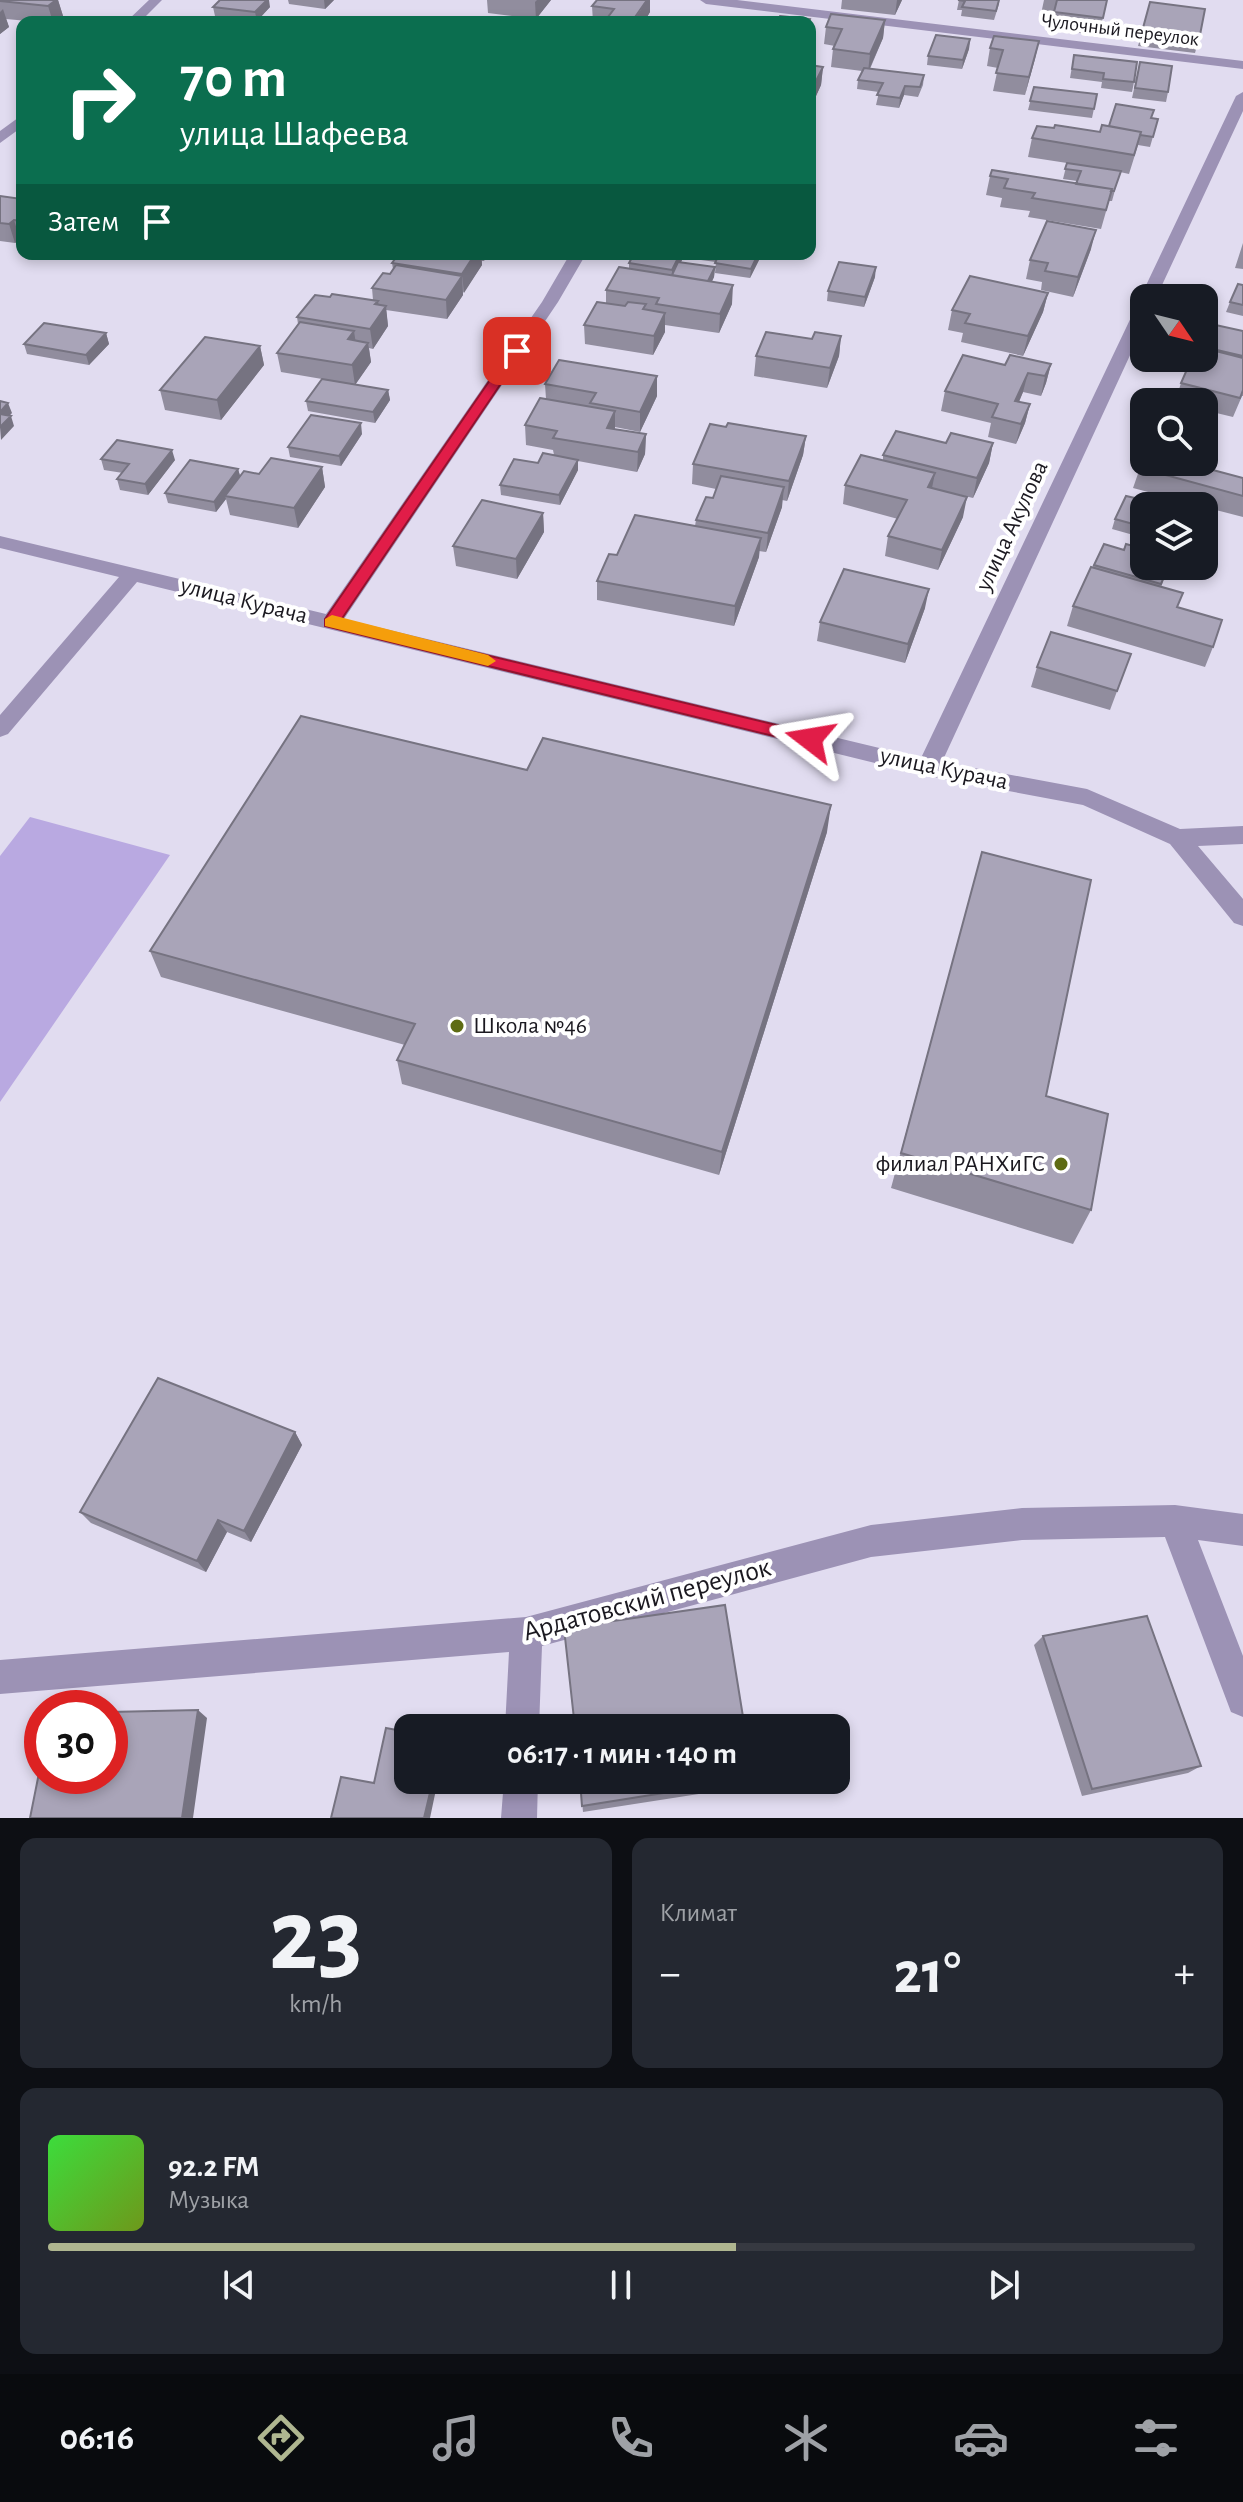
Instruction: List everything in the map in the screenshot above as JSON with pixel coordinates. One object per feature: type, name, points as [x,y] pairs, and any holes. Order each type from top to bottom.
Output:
[{"type":"street","points":[[139,16],[156,0]]},
{"type":"street","name":"Чулочный переулок","points":[[706,0],[722,5],[1243,65]]},
{"type":"street","points":[[1155,284],[1243,96]]},
{"type":"street","points":[[0,139],[16,124]]},
{"type":"street","points":[[331,622],[550,302],[574,260]]},
{"type":"street","name":"улица Акулова","points":[[928,768],[1130,337]]},
{"type":"street","name":"улица Курача","points":[[0,542],[928,768],[1087,797],[1178,838],[1243,916]]},
{"type":"street","points":[[0,729],[133,574]]},
{"type":"street","points":[[1178,838],[1243,835]]},
{"type":"street","points":[[1175,1521],[1243,1700]]},
{"type":"street","name":"Ардатовский переулок","points":[[0,1677],[526,1634],[871,1541],[1022,1524],[1175,1521],[1243,1530]]},
{"type":"street","points":[[523,1714],[526,1634]]},
{"type":"street","points":[[519,1818],[520,1794]]},
{"type":"shaded area","points":[[30,817],[170,855],[0,1102],[0,856]]},
{"type":"building","points":[[0,0],[56,0],[48,6]]},
{"type":"building","points":[[220,0],[267,0],[255,12],[213,7]]},
{"type":"building","points":[[597,0],[647,0],[636,16],[609,16],[614,9],[592,6]]},
{"type":"building","points":[[958,0],[999,0],[996,11],[962,7],[965,1]]},
{"type":"building","points":[[1057,0],[1107,0],[1103,18],[1054,12]]},
{"type":"building","points":[[1150,2],[1205,9],[1200,35],[1143,28]]},
{"type":"building","points":[[831,14],[885,20],[870,54],[833,49],[842,29],[826,27]]},
{"type":"building","points":[[936,35],[970,39],[963,60],[928,56]]},
{"type":"building","points":[[994,36],[1039,41],[1029,77],[996,73],[1003,50],[990,48]]},
{"type":"building","points":[[1074,55],[1137,62],[1134,82],[1103,79],[1104,73],[1072,69]]},
{"type":"building","points":[[1140,62],[1172,66],[1168,92],[1135,88]]},
{"type":"building","points":[[816,66],[823,67],[816,81]]},
{"type":"building","points":[[864,68],[924,75],[920,87],[905,86],[900,98],[877,95],[883,83],[858,80]]},
{"type":"building","points":[[1034,87],[1097,94],[1094,109],[1030,101]]},
{"type":"building","points":[[1116,104],[1154,110],[1151,118],[1158,119],[1153,137],[1109,126]]},
{"type":"building","points":[[1055,125],[1100,132],[1102,125],[1141,132],[1134,155],[1032,138],[1037,126],[1054,128]]},
{"type":"building","points":[[1067,163],[1121,171],[1114,191],[1076,184],[1081,171],[1065,169]]},
{"type":"building","points":[[992,170],[1112,189],[1106,210],[1032,198],[1035,193],[1004,188],[1008,179],[990,176]]},
{"type":"building","points":[[0,196],[16,198],[16,220],[9,224],[0,223]]},
{"type":"building","points":[[1047,221],[1096,230],[1078,277],[1045,271],[1048,263],[1030,260]]},
{"type":"building","points":[[394,260],[471,260],[462,274],[392,263]]},
{"type":"building","points":[[631,260],[677,260],[672,270],[629,263]]},
{"type":"building","points":[[716,260],[755,260],[751,269],[715,263]]},
{"type":"building","points":[[678,262],[715,267],[708,281],[672,275]]},
{"type":"building","points":[[839,262],[876,267],[865,297],[828,291]]},
{"type":"building","points":[[396,265],[462,276],[446,300],[372,288],[383,273],[390,274]]},
{"type":"building","points":[[619,267],[733,285],[720,314],[656,304],[659,298],[606,290]]},
{"type":"building","points":[[970,276],[1048,293],[1028,336],[965,323],[970,314],[952,310]]},
{"type":"building","points":[[1238,284],[1243,285],[1243,305],[1230,302]]},
{"type":"building","points":[[332,294],[378,301],[375,304],[386,306],[370,329],[297,317],[315,295],[330,297]]},
{"type":"building","points":[[597,302],[625,306],[628,302],[646,304],[643,309],[665,313],[654,336],[584,325]]},
{"type":"building","points":[[300,322],[354,331],[348,339],[368,343],[352,365],[277,353]]},
{"type":"building","points":[[44,323],[106,333],[86,355],[24,344]]},
{"type":"building","points":[[1218,326],[1243,331],[1243,356],[1218,350]]},
{"type":"building","points":[[766,332],[812,339],[815,332],[841,336],[830,368],[756,356]]},
{"type":"building","points":[[205,337],[260,346],[217,400],[160,390]]},
{"type":"building","points":[[1218,352],[1243,358],[1240,398],[1218,392],[1218,388],[1181,383],[1186,372],[1218,372]]},
{"type":"building","points":[[963,355],[1005,365],[1010,355],[1051,364],[1045,376],[1028,373],[1015,401],[1030,404],[1021,424],[992,417],[998,404],[945,391]]},
{"type":"building","points":[[559,360],[657,376],[640,412],[590,403],[596,393],[545,384]]},
{"type":"building","points":[[322,379],[388,390],[373,412],[306,401]]},
{"type":"building","points":[[540,398],[615,411],[607,428],[646,434],[638,452],[553,438],[557,431],[525,425]]},
{"type":"building","points":[[0,401],[8,403],[0,412]]},
{"type":"building","points":[[0,414],[11,416],[0,427]]},
{"type":"building","points":[[311,415],[361,423],[339,456],[288,447]]},
{"type":"building","points":[[728,423],[806,436],[789,481],[693,464],[710,424],[726,427]]},
{"type":"building","points":[[896,431],[946,443],[951,433],[993,443],[977,478],[883,455]]},
{"type":"building","points":[[117,440],[172,450],[145,484],[117,479],[129,464],[101,459]]},
{"type":"building","points":[[543,453],[578,460],[559,495],[500,485],[514,459],[538,463]]},
{"type":"building","points":[[861,455],[935,473],[928,487],[967,497],[942,550],[888,536],[907,500],[845,485]]},
{"type":"building","points":[[271,458],[322,467],[294,508],[225,496],[244,471],[259,474]]},
{"type":"building","points":[[190,460],[238,469],[214,502],[165,493]]},
{"type":"building","points":[[1218,471],[1243,478],[1243,496],[1169,476],[1218,476]]},
{"type":"building","points":[[721,476],[784,487],[768,533],[696,520],[706,497],[713,498]]},
{"type":"building","points":[[1126,496],[1130,497],[1130,523],[1115,519]]},
{"type":"building","points":[[482,500],[543,513],[516,559],[453,546]]},
{"type":"building","points":[[635,515],[761,538],[735,606],[597,581],[609,554],[617,555]]},
{"type":"building","points":[[1104,544],[1124,550],[1126,544],[1130,545],[1130,575],[1094,565]]},
{"type":"building","points":[[1091,567],[1183,593],[1177,607],[1222,620],[1213,647],[1073,606]]},
{"type":"building","points":[[844,569],[929,589],[908,644],[820,622]]},
{"type":"building","points":[[1051,632],[1131,654],[1117,691],[1037,667]]},
{"type":"building","points":[[301,716],[527,770],[543,738],[831,805],[722,1152],[397,1060],[415,1024],[150,951]]},
{"type":"building","points":[[982,852],[1091,880],[1046,1096],[1108,1114],[1091,1210],[901,1153]]},
{"type":"building","points":[[158,1378],[295,1432],[244,1531],[218,1520],[197,1561],[80,1512]]},
{"type":"building","points":[[725,1605],[743,1714],[573,1714],[564,1628]]},
{"type":"building","points":[[1147,1616],[1201,1766],[1092,1789],[1043,1636]]},
{"type":"building","points":[[198,1710],[182,1818],[30,1818],[35,1794],[128,1794],[128,1712]]},
{"type":"building","points":[[386,1728],[394,1729],[394,1794],[430,1794],[424,1818],[331,1818],[341,1777],[374,1783]]},
{"type":"building","points":[[581,1794],[657,1794],[582,1806]]},
{"type":"slow traffic","points":[[332,620],[488,661]]},
{"type":"place","name":"Школа №46","points":[[457,1026]]},
{"type":"place","name":"филиал РАНХиГС","points":[[1061,1164]]},
{"type":"route","points":[[517,351],[331,622],[810,739]]}]
